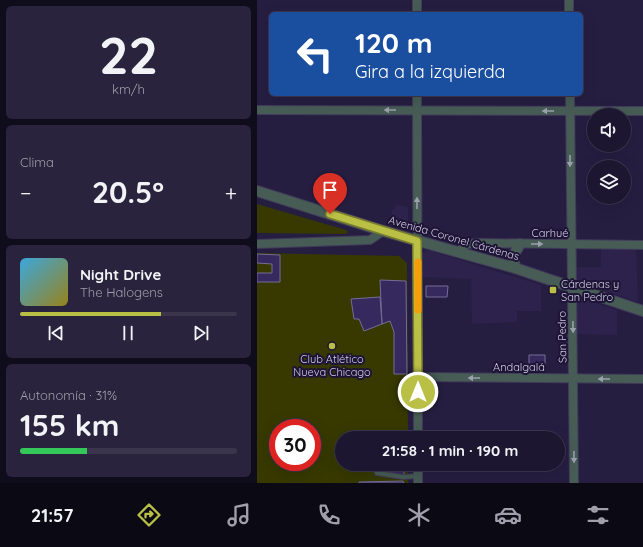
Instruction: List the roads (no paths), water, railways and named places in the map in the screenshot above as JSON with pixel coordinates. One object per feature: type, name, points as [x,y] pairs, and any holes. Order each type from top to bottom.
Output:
[{"type":"street","points":[[417,0],[417,12]]},
{"type":"street","points":[[569,0],[569,12]]},
{"type":"street","points":[[417,96],[418,431]]},
{"type":"street","name":"San Pedro","points":[[570,96],[574,483]]},
{"type":"street","points":[[257,110],[643,111]]},
{"type":"street","name":"Avenida Coronel Cárdenas","points":[[257,191],[383,231],[515,268],[643,312]]},
{"type":"street","points":[[257,244],[370,240],[383,231]]},
{"type":"street","name":"Carhué","points":[[459,252],[467,244],[479,243],[643,245]]},
{"type":"street","points":[[515,268],[513,256],[520,244]]},
{"type":"street","name":"Andalgalá","points":[[418,377],[643,379]]},
{"type":"lane","points":[[377,471],[377,473],[418,479]]},
{"type":"place","name":"Cárdenas y San Pedro","points":[[553,290]]},
{"type":"place","name":"Club Atlético Nueva Chicago","points":[[332,346]]}]
